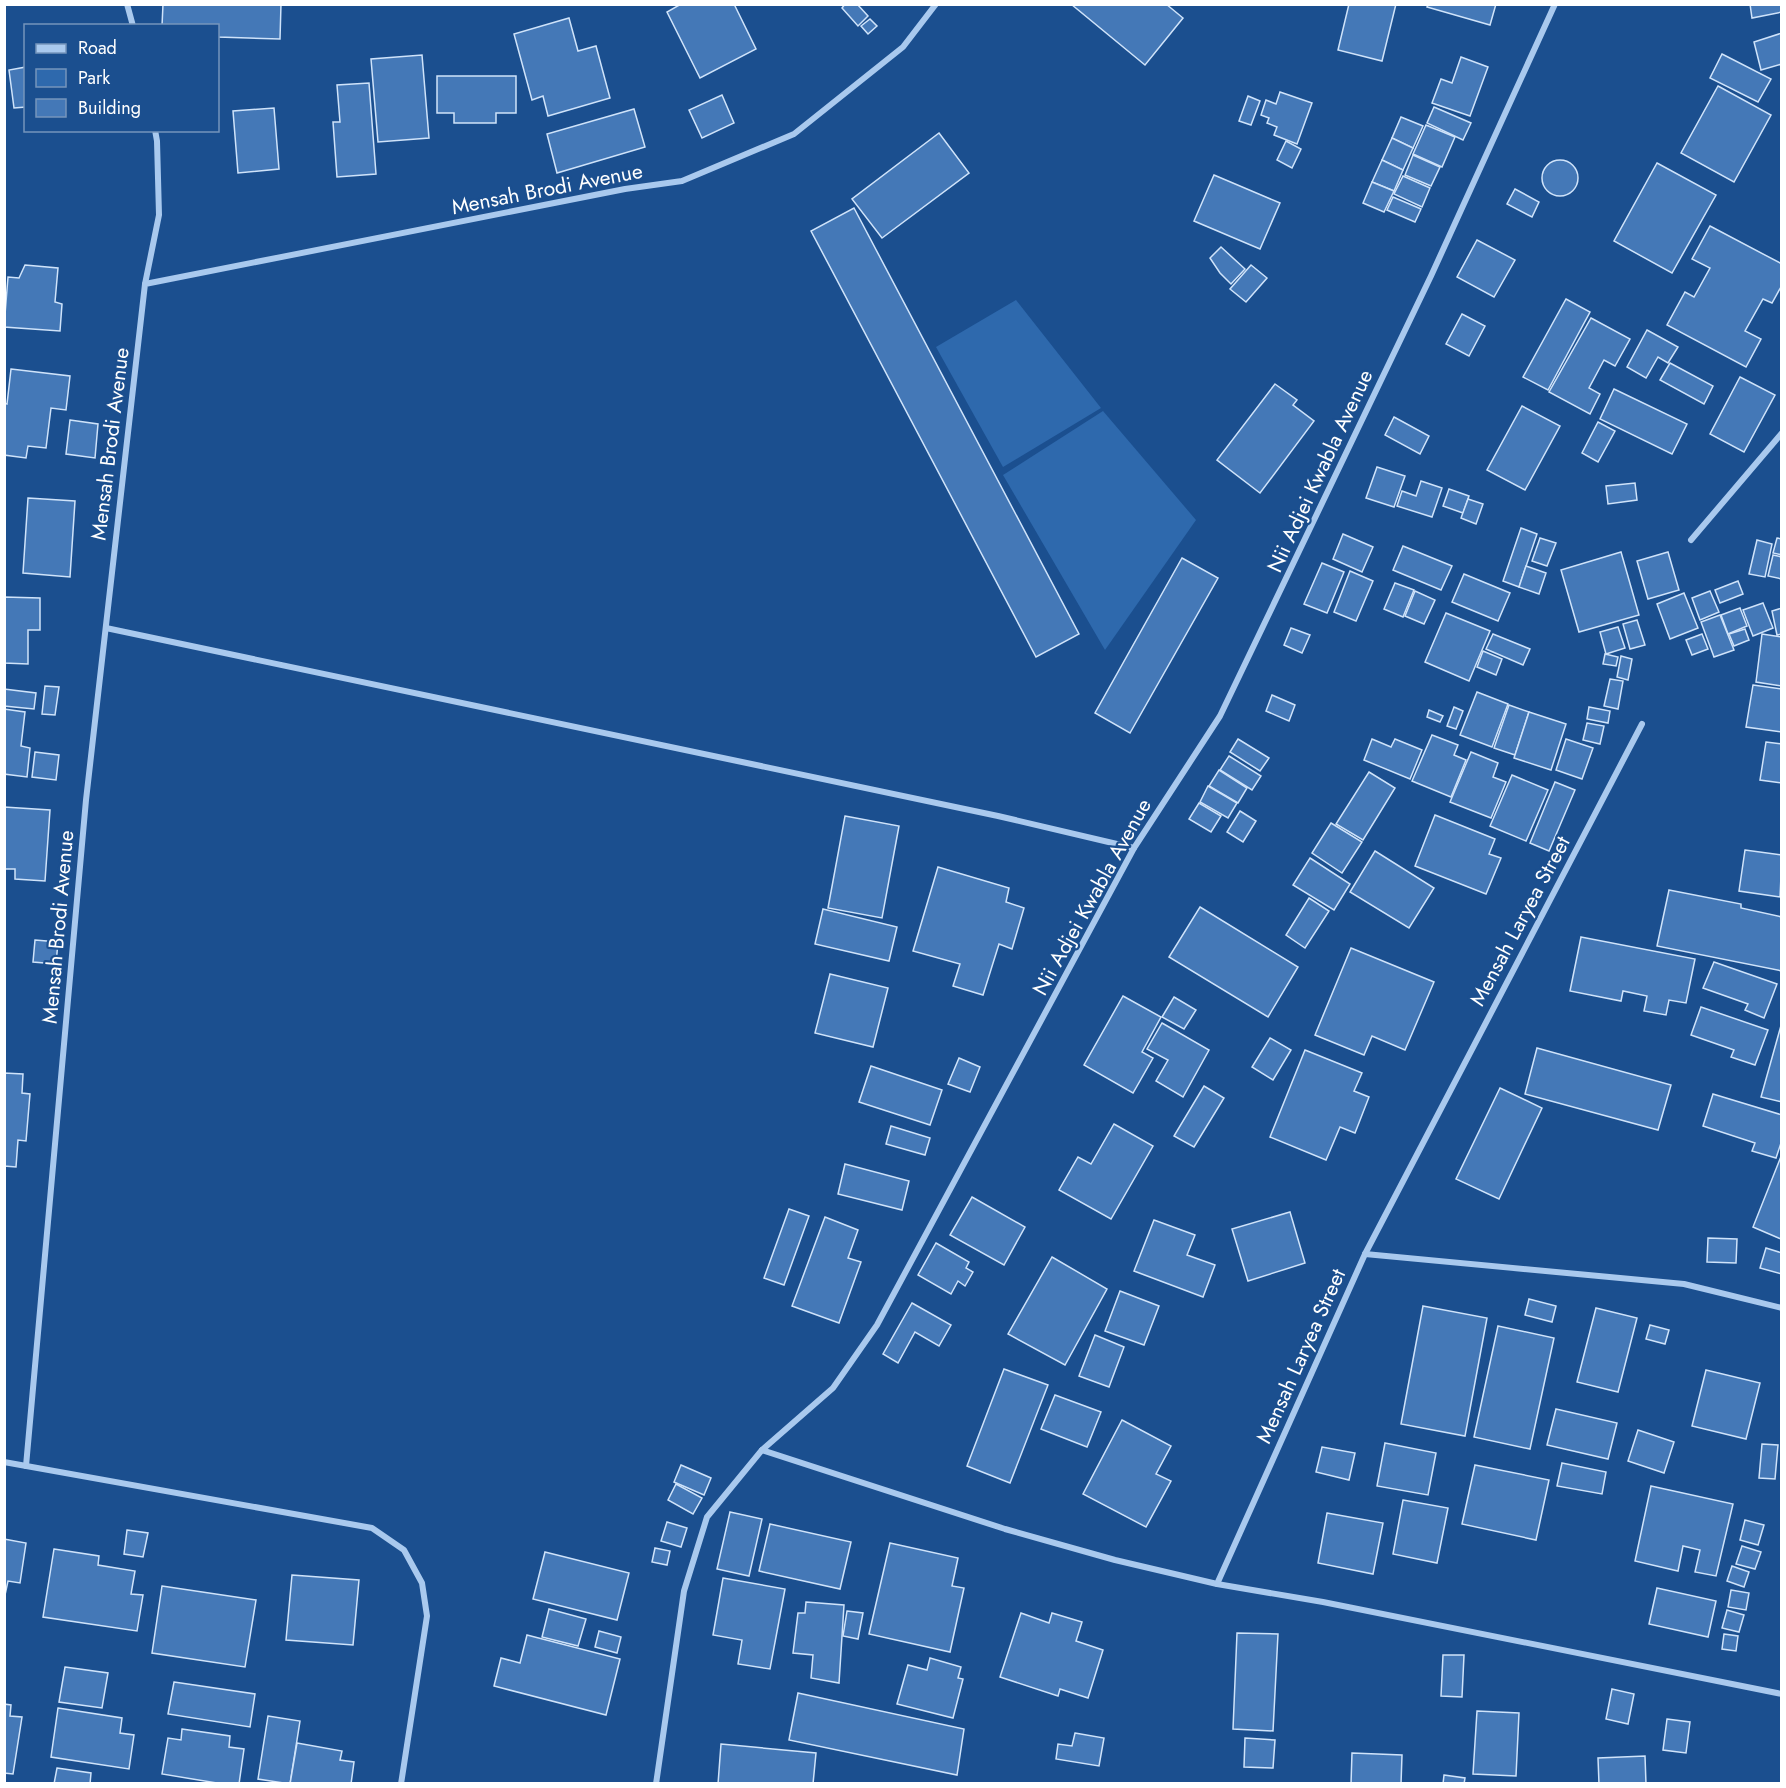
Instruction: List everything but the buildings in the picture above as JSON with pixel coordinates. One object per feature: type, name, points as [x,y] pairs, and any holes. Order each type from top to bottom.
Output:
[{"type":"street","points":[[127,4],[132,24]]},
{"type":"street","name":"Mensah Brodi Avenue","points":[[26,1466],[86,800],[145,284],[625,189],[682,181],[794,134],[903,46],[936,4]]},
{"type":"street","name":"Nii Adjei Kwabla Avenue","points":[[656,1784],[684,1590],[707,1517],[762,1450],[833,1388],[877,1325],[1134,849],[1220,716],[1431,276],[1555,4]]},
{"type":"street","points":[[145,284],[159,215],[155,132]]},
{"type":"street","points":[[1691,540],[1782,433]]},
{"type":"street","points":[[106,628],[986,813],[1134,849]]},
{"type":"street","name":"Mensah Laryea Street","points":[[1217,1584],[1365,1254],[1642,724]]},
{"type":"street","points":[[1365,1254],[1684,1284],[1782,1308]]},
{"type":"street","points":[[762,1450],[1005,1529],[1115,1560],[1217,1584],[1323,1602],[1782,1694]]},
{"type":"street","points":[[4,1462],[372,1528],[404,1550],[422,1583],[427,1616],[401,1784]]},
{"type":"green space","points":[[1016,300],[1101,408],[1003,467],[936,347]]},
{"type":"green space","points":[[1103,411],[1196,520],[1105,650],[1003,475]]}]
